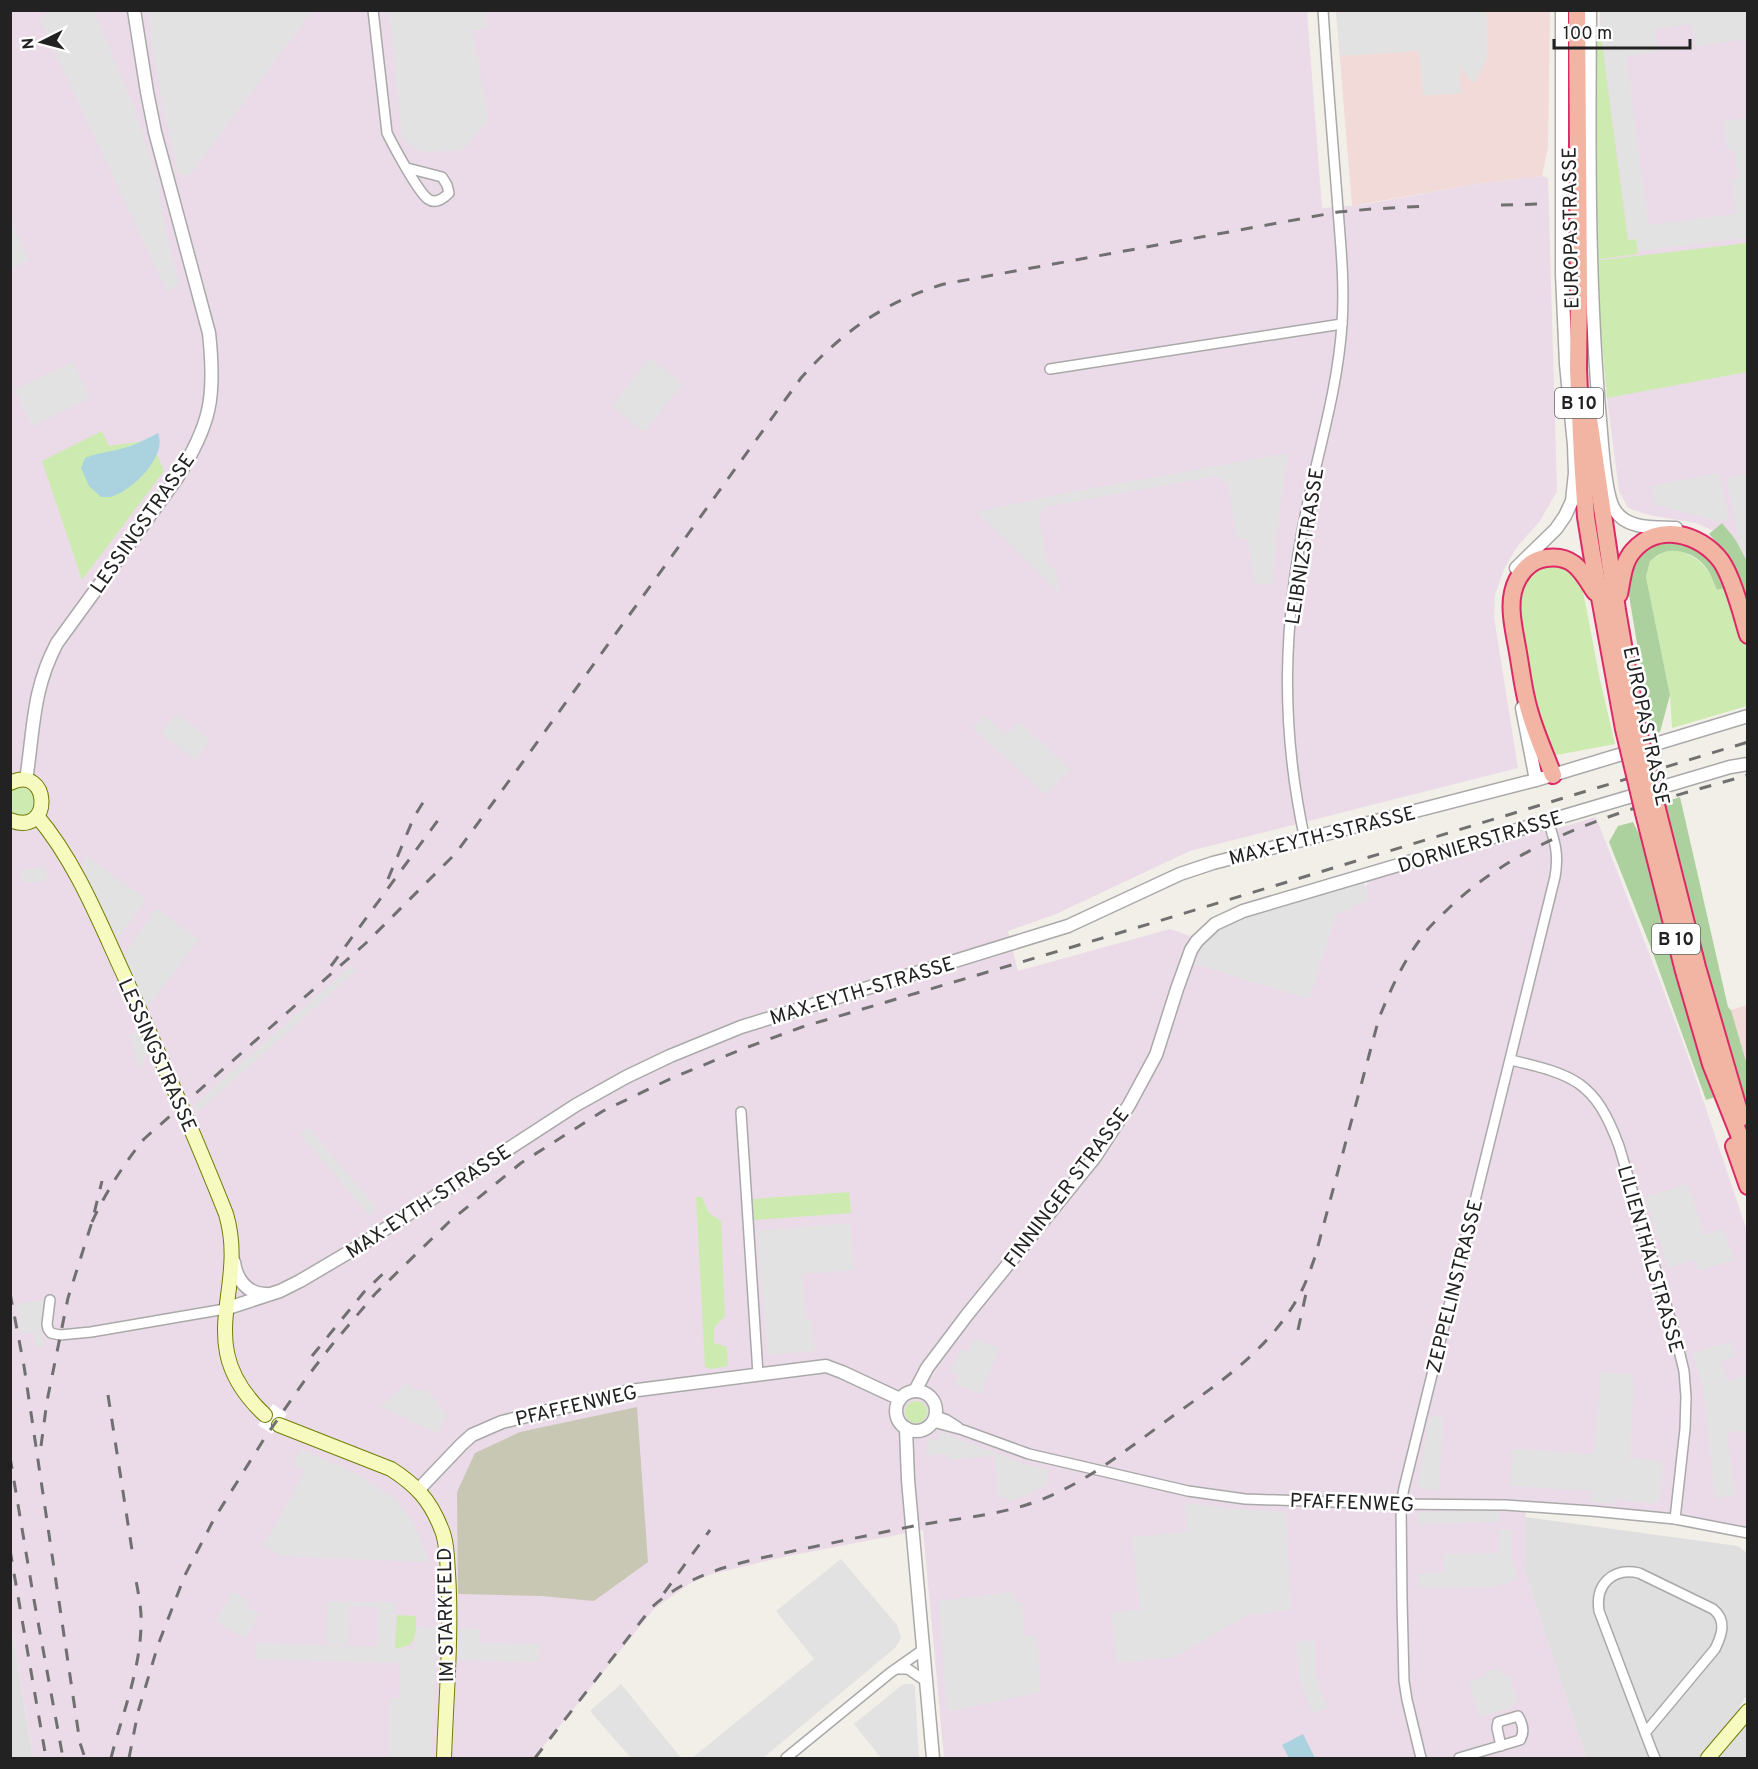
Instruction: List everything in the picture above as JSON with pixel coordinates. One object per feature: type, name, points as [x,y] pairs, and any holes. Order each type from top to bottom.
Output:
[{"type":"highway","name":"EUROPASTRASSE","points":[[1578,10],[1580,290],[1578,380],[1586,517],[1600,599],[1650,811],[1684,971],[1711,1064],[1748,1157]]},
{"type":"highway","name":"EUROPASTRASSE","points":[[1580,290],[1590,423],[1631,727]]},
{"type":"highway","name":"B 10","points":[[1574,445],[1586,517]]},
{"type":"highway","points":[[1602,445],[1605,528]]},
{"type":"highway","points":[[1617,610],[1622,575],[1632,552],[1654,536],[1669,533],[1680,534],[1702,543],[1722,562],[1730,579],[1748,635]]},
{"type":"highway","points":[[1553,776],[1529,711],[1515,633],[1512,593],[1521,572],[1533,562],[1555,557],[1564,558],[1575,564],[1600,599]]},
{"type":"highway","name":"EUROPASTRASSE","points":[[1650,811],[1748,1142]]},
{"type":"highway","points":[[1711,1064],[1748,1186]]},
{"type":"highway","points":[[1735,1092],[1748,1126]]},
{"type":"main road","points":[[10,783],[20,779],[34,783],[39,789],[43,804],[37,816],[29,822],[21,823],[10,820]]},
{"type":"main road","name":"LESSINGSTRASSE","points":[[37,816],[64,853],[92,906],[184,1113],[218,1196],[230,1229],[232,1246],[225,1309]]},
{"type":"main road","points":[[225,1309],[225,1340],[232,1371],[244,1392],[265,1415]]},
{"type":"main road","name":"IM STARKFELD","points":[[279,1425],[391,1469],[419,1489],[441,1527],[447,1562],[449,1612],[444,1758]]},
{"type":"main road","points":[[1708,1758],[1748,1711]]},
{"type":"street","name":"LESSINGSTRASSE","points":[[26,780],[36,701],[49,659],[57,643],[182,471],[201,436],[211,403],[213,365],[209,333],[155,132],[134,10]]},
{"type":"street","points":[[373,10],[387,132],[393,146],[421,192],[429,200],[444,199],[449,193],[442,177],[407,168]]},
{"type":"street","name":"LEIBNIZSTRASSE","points":[[1305,840],[1288,735],[1287,672],[1291,599],[1306,510],[1330,405],[1342,324],[1341,240],[1323,10]]},
{"type":"street","name":"EUROPASTRASSE","points":[[1536,780],[1508,634],[1505,606],[1506,592],[1516,568],[1556,529],[1566,516],[1572,501],[1575,473],[1562,274],[1562,10]]},
{"type":"street","name":"EUROPASTRASSE","points":[[1590,10],[1592,312],[1602,445],[1610,497],[1613,508],[1628,522],[1694,531],[1710,542],[1727,559],[1748,615]]},
{"type":"street","points":[[1050,369],[1342,324]]},
{"type":"street","name":"MAX-EYTH-STRASSE","points":[[50,1300],[46,1324],[51,1333],[60,1335],[91,1332],[225,1309],[280,1291],[356,1248],[576,1105],[670,1056],[741,1027],[1068,926],[1180,874],[1213,863],[1553,776],[1748,716]]},
{"type":"street","name":"DORNIERSTRASSE","points":[[1215,924],[1243,911],[1730,767],[1748,764]]},
{"type":"street","name":"ZEPPELINSTRASSE","points":[[1421,1758],[1404,1681],[1401,1504],[1558,862],[1557,849],[1548,820]]},
{"type":"street","name":"FINNINGER STRASSE","points":[[898,1402],[908,1392],[920,1392],[927,1368],[1095,1157],[1130,1105],[1156,1055],[1191,950],[1202,935],[1215,924]]},
{"type":"street","name":"LILIENTHALSTRASSE","points":[[1511,1060],[1547,1069],[1578,1083],[1594,1096],[1613,1129],[1684,1371],[1685,1429],[1675,1519]]},
{"type":"street","points":[[741,1113],[758,1374]]},
{"type":"street","points":[[232,1246],[236,1272],[248,1289],[262,1294],[280,1291]]},
{"type":"street","name":"PFAFFENWEG","points":[[419,1489],[472,1435],[502,1422],[630,1391],[826,1366],[898,1402]]},
{"type":"street","points":[[898,1402],[897,1418],[908,1429],[922,1430],[934,1419],[935,1404],[930,1396],[920,1392]]},
{"type":"street","name":"PFAFFENWEG","points":[[934,1419],[1029,1454],[1188,1491],[1245,1499],[1506,1505],[1592,1510],[1675,1519],[1748,1533]]},
{"type":"street","points":[[908,1429],[908,1480],[933,1758]]},
{"type":"street","points":[[1646,1733],[1715,1649],[1722,1635],[1722,1626],[1720,1616],[1713,1609],[1639,1573],[1628,1571],[1608,1580],[1600,1593],[1599,1611],[1655,1758]]},
{"type":"street","points":[[786,1758],[890,1672],[924,1649]]},
{"type":"street","points":[[890,1672],[906,1668],[927,1682]]},
{"type":"street","points":[[1459,1758],[1501,1746]]},
{"type":"shaded area","points":[[1357,10],[1486,11],[1486,59],[1480,74],[1473,83],[1459,67],[1461,93],[1423,96],[1419,51],[1341,56],[1336,13]]},
{"type":"shaded area","points":[[11,11],[1307,11],[1322,208],[1361,205],[1471,185],[1542,176],[1548,178],[1557,491],[1540,521],[1517,547],[1505,567],[1495,595],[1494,617],[1518,768],[1190,851],[1056,914],[1008,931],[1018,971],[1170,929],[1210,943],[1304,904],[1367,885],[1367,881],[1545,829],[1546,832],[1596,817],[1693,1070],[1747,1231],[1748,1527],[1601,1506],[1526,1502],[1524,1569],[1586,1758],[944,1758],[923,1530],[783,1557],[709,1575],[689,1584],[654,1609],[534,1758],[33,1758],[11,1625]]},
{"type":"shaded area","points":[[53,11],[94,11],[132,103],[158,182],[164,224],[179,285],[167,292],[39,18]]},
{"type":"shaded area","points":[[149,11],[312,11],[190,175],[179,175],[152,46]]},
{"type":"shaded area","points":[[389,11],[485,11],[487,27],[472,31],[489,120],[462,150],[422,152],[410,146],[402,137]]},
{"type":"shaded area","points":[[1336,11],[1550,11],[1548,147],[1542,176],[1471,185],[1352,206]]},
{"type":"shaded area","points":[[1600,11],[1747,11],[1747,575],[1727,537],[1696,523],[1648,515],[1628,508],[1619,491],[1607,398],[1595,260]]},
{"type":"shaded area","points":[[1600,11],[1747,11],[1747,39],[1695,46],[1692,24],[1655,29],[1658,52],[1626,56],[1648,225],[1736,214],[1731,179],[1738,178],[1734,149],[1727,150],[1724,121],[1747,118],[1747,238],[1638,251],[1636,239],[1629,240]]},
{"type":"shaded area","points":[[11,221],[29,260],[10,269]]},
{"type":"shaded area","points":[[650,358],[683,384],[644,432],[611,406]]},
{"type":"shaded area","points":[[73,362],[90,398],[32,426],[15,390]]},
{"type":"shaded area","points":[[1288,453],[1276,534],[1273,583],[1255,585],[1248,539],[1237,540],[1228,484],[1217,476],[1045,507],[1039,517],[1047,563],[1056,570],[1059,593],[977,512],[1061,494]]},
{"type":"shaded area","points":[[1719,473],[1728,520],[1717,521],[1655,505],[1651,486]]},
{"type":"shaded area","points":[[1748,474],[1747,561],[1740,547],[1727,478]]},
{"type":"shaded area","points":[[177,713],[210,740],[195,760],[161,733]]},
{"type":"shaded area","points":[[984,715],[1006,735],[1019,722],[1070,769],[1046,795],[973,728]]},
{"type":"shaded area","points":[[85,855],[146,899],[118,939],[84,872]]},
{"type":"shaded area","points":[[45,867],[46,881],[22,883],[21,870]]},
{"type":"shaded area","points":[[1364,883],[1369,899],[1336,915],[1309,999],[1195,964],[1205,941],[1235,921]]},
{"type":"shaded area","points":[[156,908],[199,939],[148,1008],[123,956]]},
{"type":"shaded area","points":[[351,966],[356,971],[198,1112],[193,1106]]},
{"type":"shaded area","points":[[1748,1005],[1747,1065],[1731,1010]]},
{"type":"shaded area","points":[[138,1032],[147,1053],[139,1070],[130,1034]]},
{"type":"shaded area","points":[[308,1127],[377,1208],[369,1215],[300,1134]]},
{"type":"shaded area","points":[[1688,1184],[1704,1235],[1723,1229],[1734,1260],[1699,1271],[1695,1259],[1668,1268],[1645,1197]]},
{"type":"shaded area","points":[[850,1223],[854,1270],[802,1274],[806,1320],[811,1320],[814,1351],[768,1355],[757,1231]]},
{"type":"shaded area","points":[[44,1300],[41,1330],[44,1346],[36,1347],[33,1332],[20,1334],[17,1304]]},
{"type":"shaded area","points":[[973,1338],[999,1348],[981,1394],[955,1384],[958,1375],[951,1372],[961,1349],[968,1352]]},
{"type":"shaded area","points":[[1731,1342],[1735,1356],[1721,1361],[1727,1381],[1747,1375],[1747,1430],[1727,1433],[1735,1496],[1715,1498],[1703,1387],[1693,1353]]},
{"type":"shaded area","points":[[1601,1372],[1632,1374],[1634,1390],[1629,1458],[1662,1461],[1660,1500],[1655,1504],[1615,1499],[1614,1504],[1591,1502],[1591,1491],[1510,1486],[1512,1449],[1594,1454]]},
{"type":"shaded area","points":[[407,1383],[416,1391],[427,1389],[447,1416],[438,1433],[380,1407]]},
{"type":"shaded area","points":[[637,1407],[648,1562],[594,1601],[542,1596],[458,1594],[457,1492],[475,1453],[520,1432]]},
{"type":"shaded area","points":[[1430,1416],[1443,1417],[1439,1491],[1419,1488],[1418,1483]]},
{"type":"shaded area","points":[[940,1432],[1025,1464],[1049,1470],[1046,1486],[1012,1501],[998,1496],[994,1456],[947,1460],[946,1454],[926,1456],[929,1438],[938,1441]]},
{"type":"shaded area","points":[[301,1449],[363,1477],[391,1496],[415,1525],[429,1562],[281,1556],[264,1545],[305,1471],[293,1464]]},
{"type":"shaded area","points":[[1185,1503],[1286,1512],[1291,1610],[1247,1615],[1175,1657],[1117,1663],[1111,1613],[1140,1610],[1132,1537],[1187,1532]]},
{"type":"shaded area","points":[[1499,1511],[1499,1522],[1418,1524],[1417,1512]]},
{"type":"shaded area","points":[[1525,1517],[1738,1546],[1747,1553],[1747,1695],[1739,1707],[1747,1711],[1747,1758],[1586,1758],[1524,1569]]},
{"type":"shaded area","points":[[1499,1529],[1511,1530],[1511,1553],[1517,1580],[1494,1587],[1419,1588],[1418,1573],[1443,1573],[1443,1554],[1499,1553]]},
{"type":"shaded area","points":[[841,1559],[897,1625],[901,1638],[896,1647],[763,1758],[692,1758],[814,1659],[776,1611]]},
{"type":"shaded area","points":[[233,1591],[249,1601],[246,1607],[259,1614],[245,1638],[216,1621]]},
{"type":"shaded area","points":[[1014,1592],[1015,1602],[1021,1602],[1025,1636],[1036,1636],[1041,1692],[947,1712],[939,1601]]},
{"type":"shaded area","points":[[327,1601],[395,1603],[394,1648],[415,1649],[416,1627],[436,1628],[432,1758],[388,1758],[390,1698],[399,1698],[400,1663],[256,1659],[256,1643],[377,1647],[378,1607],[349,1606],[348,1645],[326,1644]]},
{"type":"shaded area","points":[[11,1625],[30,1741],[33,1758],[11,1758]]},
{"type":"shaded area","points":[[458,1628],[480,1629],[480,1643],[540,1644],[539,1662],[458,1660]]},
{"type":"shaded area","points":[[1297,1641],[1315,1641],[1315,1674],[1327,1708],[1312,1713],[1299,1677]]},
{"type":"shaded area","points":[[1500,1667],[1503,1676],[1510,1675],[1517,1703],[1511,1705],[1512,1708],[1479,1717],[1469,1681],[1486,1677],[1485,1672]]},
{"type":"shaded area","points":[[621,1684],[681,1758],[631,1758],[590,1711]]},
{"type":"shaded area","points":[[906,1684],[912,1684],[915,1687],[919,1758],[881,1758],[854,1724]]},
{"type":"green space","points":[[1601,36],[1628,240],[1636,239],[1638,254],[1595,260],[1596,37]]},
{"type":"green space","points":[[1747,243],[1747,372],[1607,398],[1594,261]]},
{"type":"green space","points":[[102,431],[109,446],[151,440],[164,471],[82,580],[42,461]]},
{"type":"green space","points":[[1722,523],[1735,539],[1747,561],[1747,602],[1730,557],[1709,534]]},
{"type":"green space","points":[[1686,540],[1709,555],[1729,587],[1717,590],[1711,576],[1699,560],[1684,552],[1667,551],[1650,561],[1646,577],[1670,695],[1660,732],[1652,735],[1627,583],[1633,559],[1650,543]]},
{"type":"green space","points":[[1677,550],[1703,564],[1717,590],[1729,587],[1747,652],[1747,706],[1672,728],[1670,695],[1646,577],[1650,561],[1663,552]]},
{"type":"green space","points":[[1559,562],[1569,570],[1583,591],[1615,744],[1552,756],[1537,718],[1517,613],[1525,574],[1533,568]]},
{"type":"green space","points":[[16,788],[25,789],[34,799],[34,805],[27,815],[20,816],[11,813],[10,792]]},
{"type":"green space","points":[[1680,797],[1728,1007],[1731,1010],[1747,1065],[1747,1110],[1709,996],[1658,804]]},
{"type":"green space","points":[[1633,822],[1643,842],[1669,943],[1715,1097],[1706,1100],[1651,948],[1609,842],[1618,826]]},
{"type":"green space","points":[[849,1192],[851,1213],[754,1220],[753,1199]]},
{"type":"green space","points":[[696,1197],[702,1197],[709,1213],[721,1221],[725,1316],[714,1328],[714,1343],[727,1347],[728,1366],[711,1369],[705,1367]]},
{"type":"green space","points":[[912,1401],[920,1401],[927,1408],[927,1416],[920,1423],[912,1423],[905,1416],[905,1408]]},
{"type":"green space","points":[[397,1615],[416,1616],[414,1639],[408,1646],[402,1648],[395,1648]]},
{"type":"water","points":[[158,433],[160,442],[153,462],[129,488],[111,497],[101,497],[89,486],[81,468],[85,458],[131,446]]},
{"type":"water","points":[[1303,1734],[1315,1758],[1289,1758],[1282,1745]]},
{"type":"pier","points":[[273,1404],[287,1414],[272,1434],[258,1425]]},
{"type":"railway","points":[[1501,205],[1541,204]]},
{"type":"railway","points":[[92,1222],[115,1179],[144,1139],[366,943],[456,853],[801,378],[832,346],[865,320],[902,300],[944,284],[1338,212],[1428,206]]},
{"type":"railway","points":[[129,1758],[138,1712],[158,1645],[185,1575],[214,1519],[264,1439],[307,1377],[375,1294],[449,1222],[521,1163],[603,1111],[672,1078],[802,1027],[1748,742]]},
{"type":"railway","points":[[535,1758],[652,1607],[685,1584],[703,1575],[739,1563],[919,1525],[999,1512],[1046,1498],[1085,1478],[1230,1374],[1277,1328],[1291,1310],[1304,1286],[1315,1257],[1379,1018],[1402,968],[1433,923],[1482,881],[1552,840],[1629,810],[1748,775]]},
{"type":"railway","points":[[388,879],[414,817],[427,796]]},
{"type":"railway","points":[[331,966],[444,812]]},
{"type":"railway","points":[[41,1446],[47,1401],[68,1298],[92,1222],[102,1181]]},
{"type":"railway","points":[[312,1356],[364,1292],[391,1266]]},
{"type":"railway","points":[[1298,1330],[1307,1289]]},
{"type":"railway","points":[[10,1293],[24,1366],[80,1743],[85,1758]]},
{"type":"railway","points":[[108,1395],[132,1550]]},
{"type":"railway","points":[[10,1457],[63,1758]]},
{"type":"railway","points":[[664,1593],[710,1530]]},
{"type":"railway","points":[[10,1550],[46,1758]]},
{"type":"railway","points":[[111,1758],[134,1676],[140,1643],[141,1613],[135,1575]]}]
